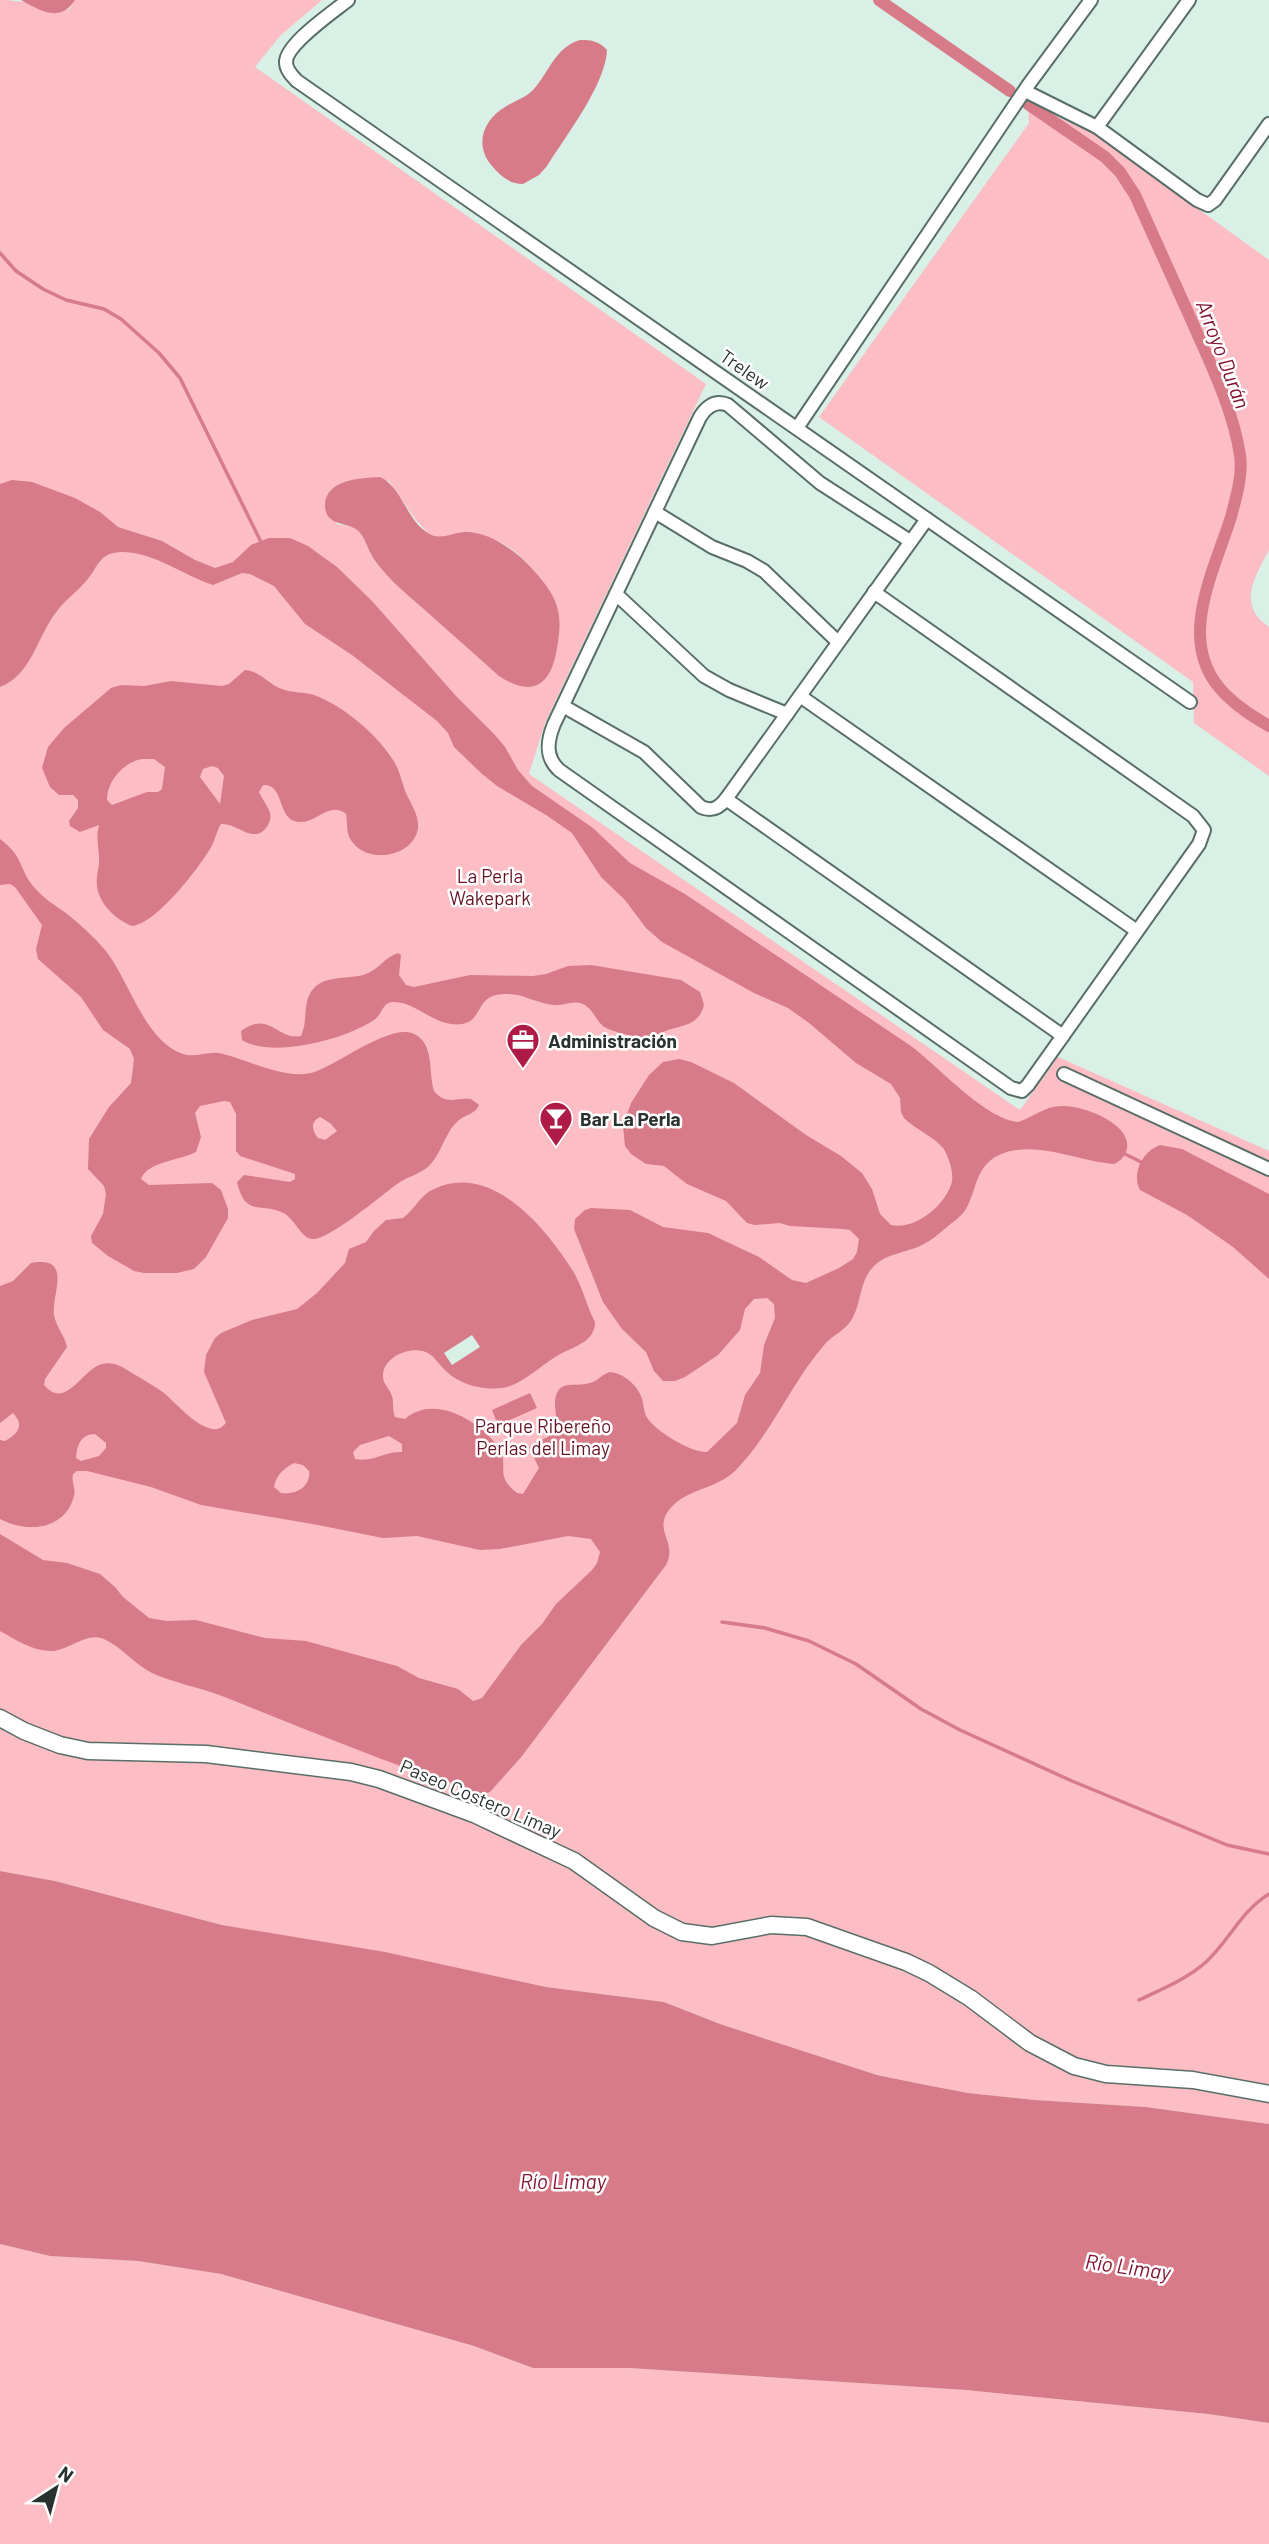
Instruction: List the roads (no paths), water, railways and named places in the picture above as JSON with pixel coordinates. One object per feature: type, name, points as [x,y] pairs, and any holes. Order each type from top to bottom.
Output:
[{"type":"street","name":"Trelew","points":[[348,0],[291,48],[285,61],[297,81],[1190,702]]},
{"type":"street","points":[[797,428],[1025,91],[1091,0]]},
{"type":"street","points":[[1097,127],[1189,0]]},
{"type":"street","points":[[1025,91],[1097,127],[1197,200],[1209,205],[1216,200],[1269,124]]},
{"type":"street","points":[[874,592],[1193,816],[1202,825],[1202,840],[1026,1088],[1017,1091],[559,770],[549,758],[551,732],[707,407],[723,403],[734,409],[820,483],[910,541]]},
{"type":"street","points":[[655,512],[712,547],[756,566],[774,579],[838,642]]},
{"type":"street","points":[[563,706],[650,757],[701,807],[711,810],[717,808],[927,519]]},
{"type":"street","points":[[616,594],[704,676],[729,690],[787,714]]},
{"type":"street","points":[[800,696],[1137,932]]},
{"type":"street","points":[[726,799],[1063,1036]]},
{"type":"street","points":[[1064,1074],[1269,1169]]},
{"type":"street","name":"Paseo Costero Limay","points":[[0,1718],[24,1731],[81,1750],[206,1754],[351,1772],[379,1779],[474,1814],[562,1855],[654,1918],[682,1932],[712,1936],[780,1925],[816,1930],[929,1973],[970,1998],[1030,2043],[1074,2066],[1106,2074],[1193,2080],[1269,2094]]},
{"type":"water","points":[[21,0],[75,0],[63,11],[50,13]]},
{"type":"water","points":[[580,40],[595,42],[607,50],[600,78],[574,126],[547,166],[539,175],[523,184],[510,181],[498,173],[486,158],[482,142],[486,126],[497,112],[533,90],[558,54],[571,43]]},
{"type":"water","points":[[380,477],[394,488],[415,521],[428,533],[446,536],[464,532],[486,536],[517,554],[543,582],[555,602],[560,625],[554,661],[545,679],[530,687],[511,683],[499,676],[387,576],[357,530],[330,519],[325,507],[326,498],[337,485],[363,478]]},
{"type":"water","points":[[12,480],[32,482],[75,498],[100,512],[118,527],[162,541],[215,568],[233,562],[251,545],[269,538],[290,538],[308,546],[337,567],[372,601],[456,696],[495,735],[532,786],[593,828],[630,863],[685,894],[911,1046],[991,1112],[1018,1122],[1051,1107],[1082,1109],[1114,1124],[1126,1139],[1126,1153],[1114,1164],[1031,1149],[1004,1153],[994,1158],[981,1171],[968,1204],[958,1218],[926,1243],[885,1258],[874,1266],[863,1285],[852,1319],[813,1359],[749,1456],[728,1477],[684,1497],[669,1510],[663,1525],[669,1549],[666,1565],[522,1756],[490,1792],[468,1792],[445,1780],[374,1756],[222,1696],[160,1676],[104,1639],[85,1639],[54,1651],[39,1650],[19,1642],[0,1631],[0,1534],[43,1560],[67,1563],[100,1574],[149,1618],[167,1621],[196,1620],[265,1638],[306,1641],[397,1666],[419,1678],[458,1689],[473,1701],[482,1698],[521,1645],[542,1624],[556,1604],[592,1570],[600,1552],[591,1539],[568,1536],[500,1549],[480,1550],[417,1536],[383,1538],[201,1505],[151,1487],[87,1471],[73,1474],[74,1496],[69,1508],[53,1522],[32,1527],[0,1519],[0,1440],[5,1441],[13,1435],[18,1429],[19,1421],[13,1413],[0,1423],[0,1286],[13,1281],[31,1263],[44,1262],[52,1265],[56,1271],[54,1315],[67,1347],[45,1379],[44,1385],[52,1392],[67,1391],[95,1367],[106,1363],[114,1364],[164,1393],[186,1414],[205,1427],[218,1429],[226,1423],[204,1372],[206,1355],[215,1338],[252,1320],[297,1309],[317,1293],[345,1263],[349,1249],[366,1242],[386,1220],[403,1218],[434,1189],[455,1183],[476,1184],[495,1191],[531,1217],[560,1251],[578,1281],[595,1322],[592,1334],[584,1342],[555,1357],[525,1378],[502,1388],[465,1383],[453,1377],[430,1354],[417,1350],[403,1352],[391,1359],[383,1377],[392,1396],[395,1417],[405,1419],[430,1409],[457,1414],[470,1421],[500,1449],[506,1481],[517,1493],[523,1494],[539,1468],[529,1447],[554,1430],[558,1391],[562,1387],[593,1382],[610,1372],[623,1376],[635,1386],[646,1416],[657,1428],[683,1445],[707,1452],[737,1423],[745,1395],[760,1373],[764,1345],[775,1318],[774,1304],[767,1298],[754,1299],[745,1309],[740,1330],[718,1355],[685,1377],[675,1381],[663,1381],[654,1371],[646,1352],[622,1329],[603,1302],[574,1229],[575,1219],[585,1210],[630,1210],[663,1227],[708,1233],[759,1257],[792,1280],[806,1283],[839,1268],[853,1259],[857,1252],[859,1239],[850,1230],[780,1223],[747,1223],[726,1201],[687,1184],[664,1166],[646,1164],[631,1154],[625,1146],[623,1126],[631,1103],[649,1075],[663,1062],[679,1059],[691,1062],[734,1083],[806,1135],[841,1156],[862,1173],[872,1189],[880,1214],[891,1225],[909,1224],[935,1209],[951,1185],[952,1171],[949,1161],[939,1144],[904,1118],[900,1098],[891,1084],[856,1063],[788,1008],[754,993],[662,942],[601,877],[572,833],[497,786],[454,747],[448,733],[437,721],[352,655],[305,624],[274,586],[250,574],[242,573],[213,585],[146,556],[122,552],[108,555],[57,611],[20,674],[0,687],[0,484]],"holes":[[[95,1434],[106,1443],[106,1448],[99,1456],[81,1461],[76,1458],[81,1441],[86,1436]],[[389,1436],[402,1444],[402,1452],[355,1459],[353,1452],[360,1445]],[[290,1465],[303,1465],[309,1471],[308,1481],[297,1491],[281,1493],[274,1487],[275,1483],[281,1472]]]},
{"type":"water","points":[[245,670],[250,671],[282,689],[314,695],[325,700],[359,723],[388,752],[397,766],[417,819],[415,838],[400,851],[371,854],[351,841],[346,814],[333,810],[308,821],[294,821],[285,812],[274,789],[263,785],[259,792],[270,813],[270,821],[263,831],[252,834],[221,824],[210,849],[176,894],[153,916],[132,926],[114,915],[98,893],[99,825],[80,832],[70,826],[69,821],[78,808],[78,800],[73,795],[59,795],[50,787],[42,768],[48,747],[64,728],[111,688],[171,681],[222,686],[229,684]],"holes":[[[142,759],[154,759],[165,767],[162,789],[112,805],[107,800],[113,779],[123,768]],[[212,766],[218,768],[224,776],[220,804],[200,777],[203,769]]]},
{"type":"water","points":[[0,839],[13,851],[37,890],[76,921],[105,950],[148,1023],[169,1047],[183,1054],[219,1053],[268,1069],[306,1074],[317,1071],[380,1038],[404,1032],[414,1034],[425,1044],[430,1059],[432,1084],[439,1096],[447,1100],[471,1099],[479,1105],[454,1126],[429,1166],[397,1184],[330,1233],[312,1239],[304,1235],[286,1215],[249,1204],[240,1193],[237,1182],[244,1175],[290,1182],[295,1179],[295,1174],[240,1156],[236,1151],[236,1114],[230,1102],[200,1106],[195,1113],[201,1137],[196,1152],[150,1168],[141,1179],[149,1185],[212,1183],[221,1190],[228,1209],[228,1218],[206,1257],[194,1269],[177,1273],[134,1271],[92,1243],[91,1236],[103,1214],[106,1194],[104,1186],[88,1169],[89,1139],[109,1107],[131,1083],[134,1059],[130,1049],[103,1030],[81,997],[38,959],[36,949],[42,925],[15,887],[10,884],[0,885]],"holes":[[[320,1117],[337,1131],[325,1140],[318,1138],[313,1129],[315,1121]]]},
{"type":"water","points":[[398,953],[401,955],[399,975],[406,985],[414,987],[470,975],[533,976],[568,966],[591,965],[681,980],[700,992],[704,1005],[699,1017],[690,1023],[648,1037],[627,1035],[606,1028],[588,1007],[580,1003],[554,1005],[508,994],[490,997],[474,1017],[462,1024],[443,1022],[409,1005],[392,1002],[386,1005],[374,1020],[328,1040],[271,1048],[242,1040],[241,1031],[259,1024],[293,1036],[301,1036],[308,998],[318,984],[366,974]]},
{"type":"water","points":[[1160,1145],[1182,1149],[1269,1194],[1269,1279],[1233,1247],[1187,1215],[1140,1190],[1137,1177],[1140,1163],[1148,1152]]},
{"type":"water","points":[[530,1393],[537,1408],[498,1425],[492,1410]]},
{"type":"water","name":"Río Limay","points":[[0,1871],[55,1881],[222,1925],[385,1952],[546,1987],[664,2002],[720,2024],[877,2075],[921,2084],[968,2093],[1146,2107],[1269,2124],[1269,2423],[1208,2414],[966,2390],[629,2368],[533,2368],[474,2346],[221,2274],[138,2261],[50,2256],[0,2244]]},
{"type":"waterway","name":"Arroyo Durán","points":[[879,0],[1010,91]]},
{"type":"waterway","name":"Arroyo Durán","points":[[1028,104],[1105,157],[1120,172],[1135,195],[1221,389],[1237,438],[1241,471],[1231,517],[1202,609],[1202,654],[1211,675],[1226,695],[1269,726]]},
{"type":"waterway","points":[[0,253],[16,271],[43,289],[66,300],[104,309],[121,319],[159,353],[180,378],[261,542]]},
{"type":"waterway","points":[[1121,1152],[1145,1164]]},
{"type":"waterway","points":[[722,1622],[765,1628],[809,1641],[856,1664],[921,1709],[960,1730],[1072,1781],[1227,1845],[1269,1854]]},
{"type":"waterway","points":[[1139,2000],[1199,1968],[1214,1954],[1243,1917],[1269,1894]]},
{"type":"place","name":"Administración","points":[[523,1070]]},
{"type":"place","name":"Bar La Perla","points":[[556,1148]]},
{"type":"park label","name":"La Perla Wakepark","points":[[490,886]]},
{"type":"park label","name":"Parque Ribereño Perlas del Limay","points":[[543,1436]]}]
